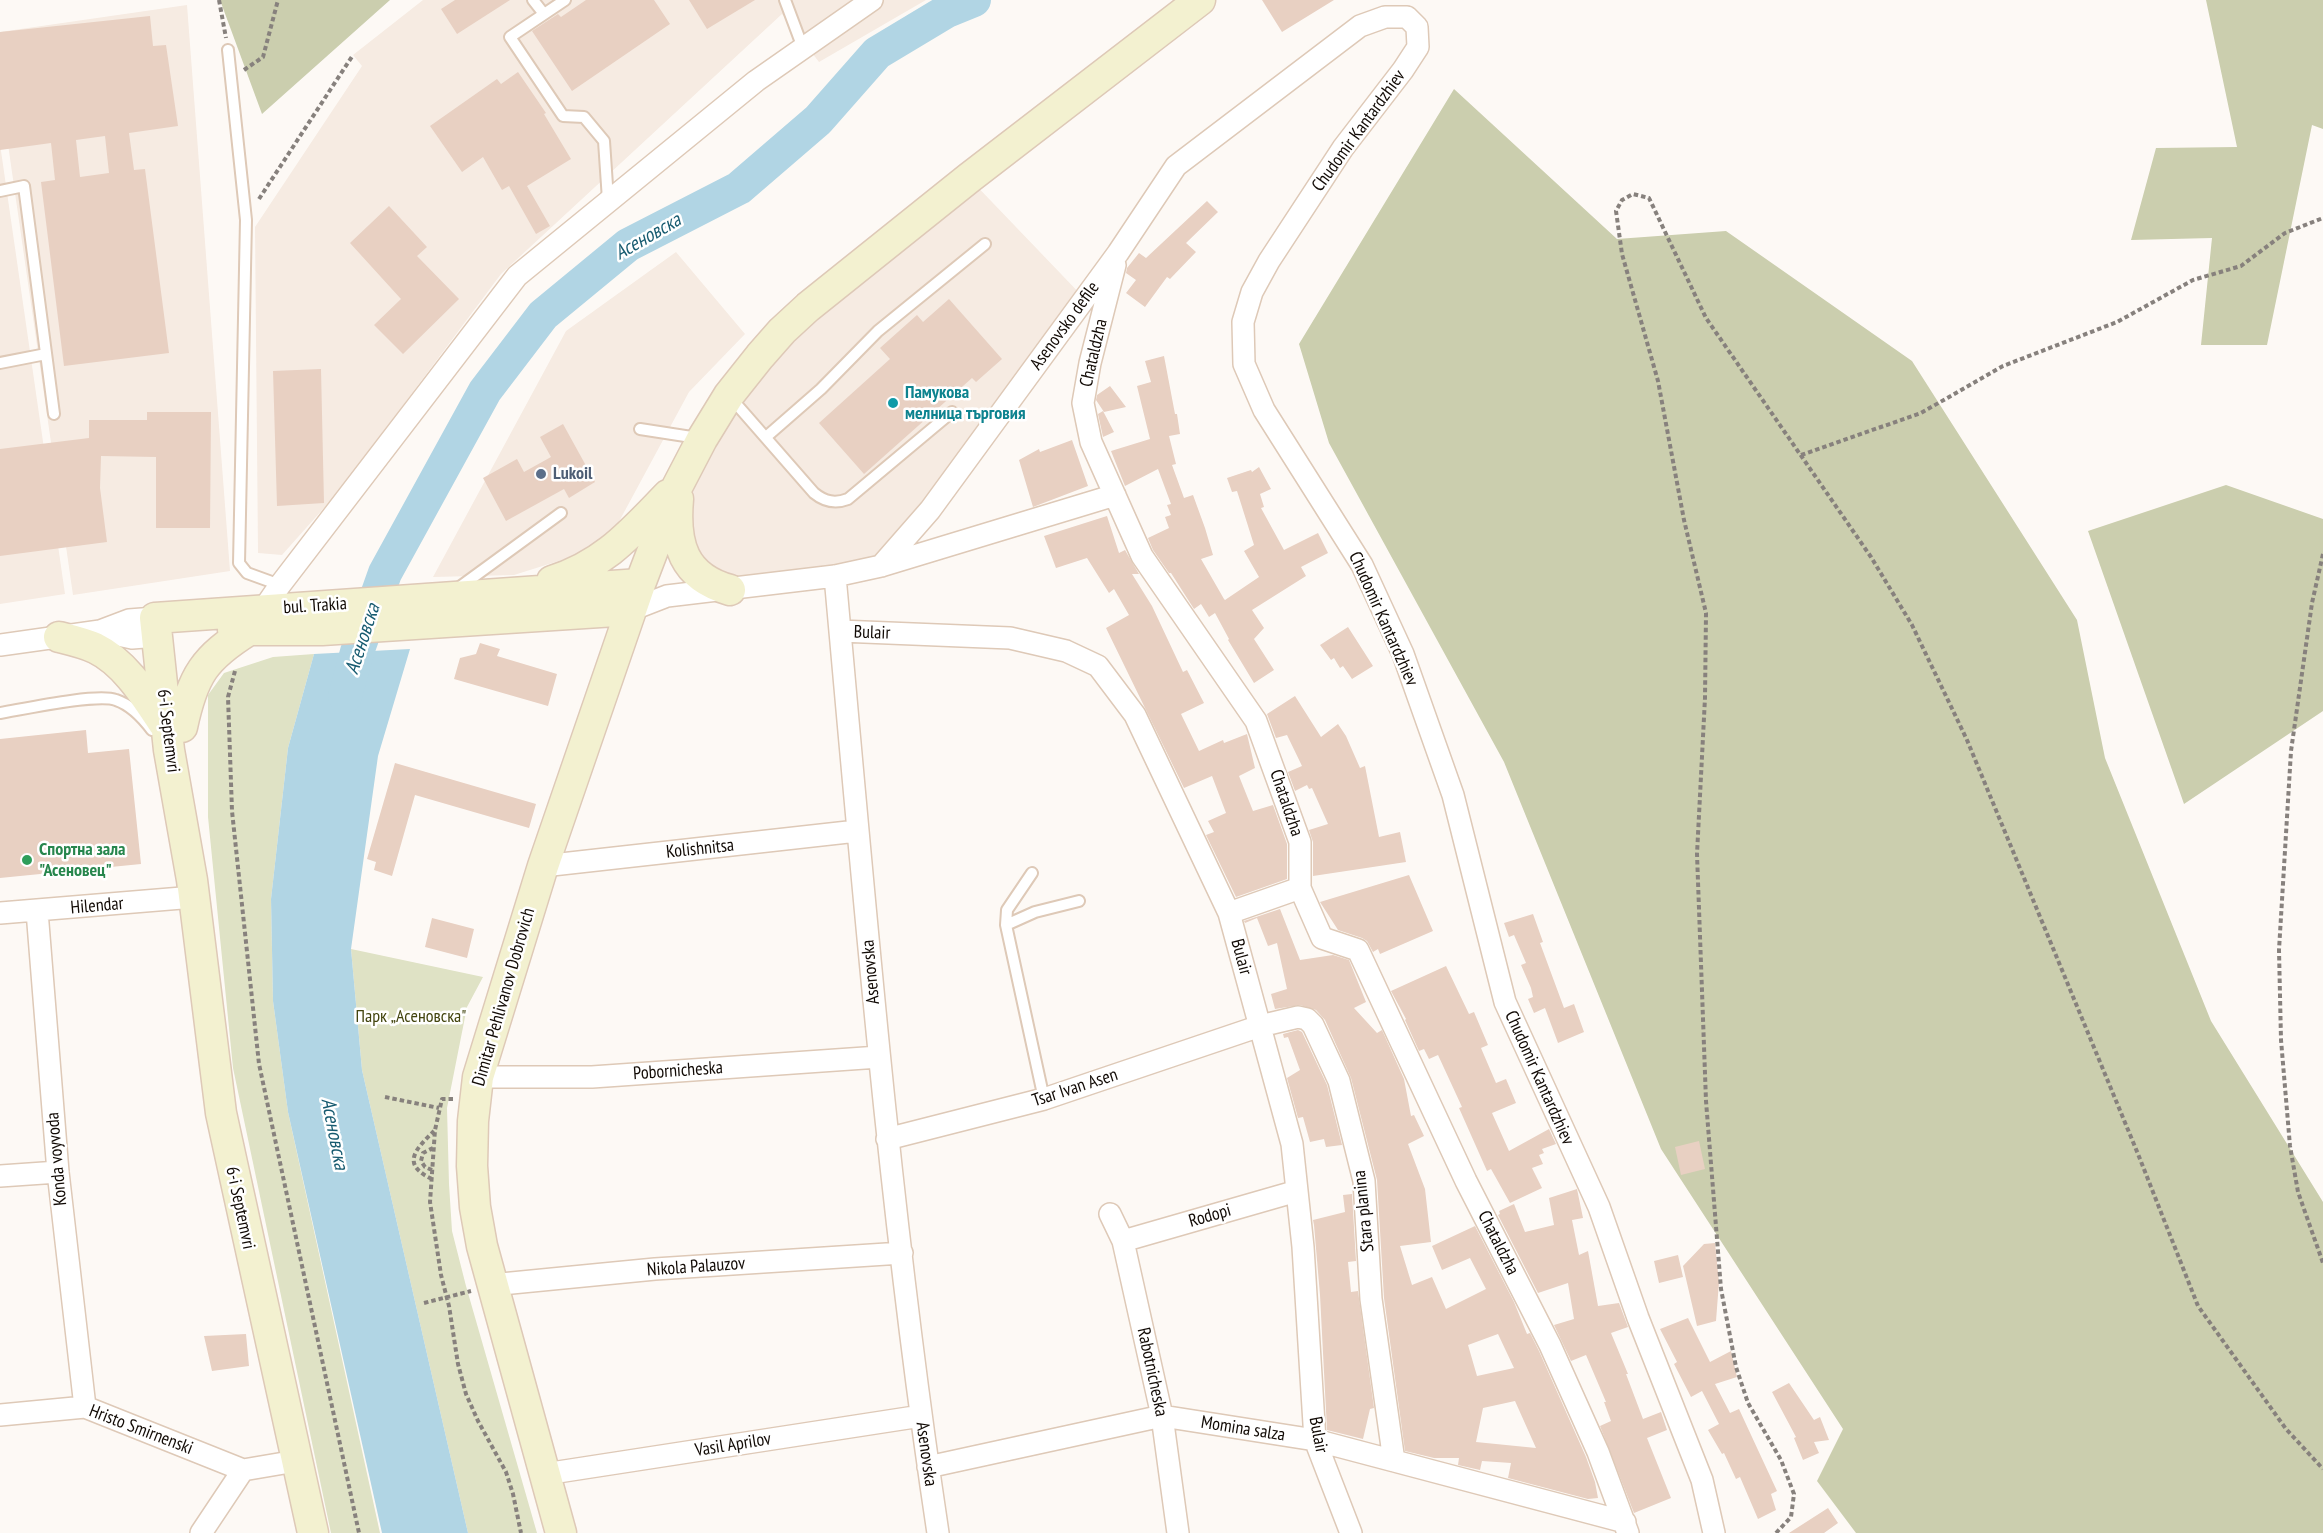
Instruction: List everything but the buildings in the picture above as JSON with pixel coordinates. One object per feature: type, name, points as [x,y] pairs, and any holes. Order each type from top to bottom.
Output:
[{"type":"main road","points":[[516,592],[570,575],[605,556],[680,479],[729,396],[782,331],[837,283],[978,171],[1200,0]]},
{"type":"main road","points":[[680,479],[676,516],[677,533],[681,546],[695,572],[705,581],[730,590]]},
{"type":"main road","name":"Dimitar Pehlivanov Dobrovich","points":[[561,1533],[491,1285],[475,1207],[472,1166],[476,1088],[543,866],[635,597],[680,479]]},
{"type":"main road","name":"bul. Trakia","points":[[165,626],[326,617],[431,606],[516,592],[635,597]]},
{"type":"main road","name":"bul. Trakia","points":[[431,606],[574,613],[635,597]]},
{"type":"main road","points":[[574,613],[591,620],[604,632],[608,642],[610,672]]},
{"type":"main road","points":[[173,735],[202,670],[223,648],[256,620]]},
{"type":"main road","name":"6-i Septemvri","points":[[165,626],[173,735],[226,1145],[313,1533]]},
{"type":"main road","points":[[59,637],[95,648],[117,663],[147,697],[173,735]]},
{"type":"street","points":[[256,620],[280,585],[517,276],[756,81],[872,0]]},
{"type":"street","name":"Chudomir Kantardzhiev","points":[[1176,166],[1360,26],[1384,17],[1407,17],[1417,27],[1418,47],[1343,148],[1269,261],[1252,292],[1244,322],[1244,364],[1264,410],[1362,565],[1403,654],[1453,795],[1505,1002],[1599,1207],[1638,1318],[1702,1480],[1714,1533]]},
{"type":"street","name":"Asenovsko defile","points":[[881,566],[930,510],[1118,253],[1176,166]]},
{"type":"street","name":"Chataldzha","points":[[1118,253],[1090,363],[1083,403],[1091,442],[1142,556],[1256,721],[1300,842],[1300,888],[1322,938],[1358,950],[1466,1181],[1550,1345],[1598,1452],[1627,1527]]},
{"type":"street","points":[[635,597],[730,590],[835,576],[881,566],[1115,495]]},
{"type":"street","name":"Asenovska","points":[[835,576],[887,1140],[921,1416],[938,1533]]},
{"type":"street","name":"bul. Trakia","points":[[0,645],[100,631],[129,620],[165,626]]},
{"type":"street","name":"Bulair","points":[[840,632],[1010,638],[1066,651],[1098,666],[1135,715],[1229,913],[1292,1144],[1315,1440],[1351,1533]]},
{"type":"street","name":"Kolishnitsa","points":[[543,866],[857,831]]},
{"type":"street","points":[[1229,913],[1300,888]]},
{"type":"street","name":"Hilendar","points":[[0,913],[37,911],[193,889]]},
{"type":"street","name":"Konda voyvoda","points":[[37,911],[58,1172],[85,1407]]},
{"type":"street","name":"Stara planina","points":[[1260,1026],[1298,1017],[1307,1018],[1313,1025],[1339,1081],[1364,1181],[1371,1299],[1394,1461]]},
{"type":"street","name":"Tsar Ivan Asen","points":[[887,1140],[1044,1099],[1260,1026]]},
{"type":"street","name":"Pobornicheska","points":[[476,1088],[592,1077],[879,1057]]},
{"type":"street","points":[[0,1176],[58,1172]]},
{"type":"street","name":"Rodopi","points":[[1124,1241],[1297,1191]]},
{"type":"street","name":"Rabotnicheska","points":[[1110,1214],[1124,1241],[1162,1416],[1178,1533]]},
{"type":"street","name":"Nikola Palauzov","points":[[491,1285],[655,1269],[902,1253]]},
{"type":"street","name":"Hristo Smirnenski","points":[[0,1415],[85,1407],[243,1470]]},
{"type":"street","name":"Vasil Aprilov","points":[[545,1474],[921,1416]]},
{"type":"street","name":"Momina salza","points":[[928,1467],[1162,1416],[1315,1440],[1627,1527]]},
{"type":"street","points":[[201,1533],[243,1470],[296,1461]]},
{"type":"lane","points":[[533,0],[544,14]]},
{"type":"lane","points":[[565,0],[510,37],[563,116],[584,117],[604,141],[608,200]]},
{"type":"lane","points":[[786,0],[803,48]]},
{"type":"lane","points":[[228,51],[246,220],[239,563],[247,573],[280,585]]},
{"type":"lane","points":[[0,191],[24,186],[54,414]]},
{"type":"lane","points":[[766,437],[821,389],[878,331],[984,244]]},
{"type":"lane","points":[[0,363],[46,354]]},
{"type":"lane","points":[[729,396],[814,493],[821,499],[839,502],[856,493],[952,412]]},
{"type":"lane","points":[[640,429],[702,439]]},
{"type":"lane","points":[[431,606],[561,513]]},
{"type":"lane","points":[[0,712],[92,699],[116,700],[173,735]]},
{"type":"lane","points":[[1032,873],[1006,910],[1006,925],[1044,1099]]},
{"type":"lane","points":[[1006,925],[1035,912],[1078,901]]},
{"type":"path","points":[[219,0],[228,51]]},
{"type":"path","points":[[231,79],[263,57],[278,0]]},
{"type":"path","points":[[246,220],[353,56]]},
{"type":"path","points":[[1776,1533],[1791,1517],[1794,1494],[1781,1460],[1748,1403],[1736,1367],[1721,1289],[1706,1101],[1697,854],[1705,698],[1706,612],[1684,520],[1658,381],[1622,254],[1616,211],[1622,200],[1633,194],[1649,198],[1706,318],[1871,557],[1912,625],[1967,740],[2138,1154],[2198,1306],[2286,1429],[2323,1469]]},
{"type":"path","points":[[1801,455],[1921,413],[2003,366],[2117,322],[2193,280],[2241,266],[2285,233],[2323,218]]},
{"type":"path","points":[[2323,554],[2313,603],[2291,751],[2279,950],[2281,1040],[2290,1146],[2298,1192],[2323,1263]]},
{"type":"path","points":[[237,667],[228,697],[232,811],[260,1064],[358,1533]]},
{"type":"path","points":[[476,1088],[442,1099],[435,1130],[430,1202],[434,1240],[466,1394],[506,1472],[521,1533]]},
{"type":"path","points":[[385,1097],[439,1108]]},
{"type":"path","points":[[432,1179],[419,1173],[414,1166],[413,1158],[417,1148],[435,1130]]},
{"type":"path","points":[[432,1170],[425,1167],[421,1161],[423,1153],[433,1148]]},
{"type":"path","points":[[424,1303],[491,1285]]},
{"type":"shaded area","points":[[423,0],[926,0],[819,62],[782,14],[501,274],[339,491],[282,555],[258,553],[255,227],[362,66],[353,55]]},
{"type":"shaded area","points":[[187,5],[230,571],[73,595],[0,89],[0,32]]},
{"type":"shaded area","points":[[0,144],[65,594],[0,604]]},
{"type":"shaded area","points":[[969,178],[1085,299],[881,566],[730,590],[695,572],[676,516],[729,396]]},
{"type":"shaded area","points":[[676,252],[745,334],[689,392],[615,529],[584,553],[514,575],[433,577],[566,331]]},
{"type":"green space","points":[[220,0],[390,0],[262,114]]},
{"type":"green space","points":[[2206,0],[2323,0],[2323,129],[2312,125],[2267,345],[2201,345],[2212,238],[2131,240],[2156,148],[2237,147]]},
{"type":"green space","points":[[1454,89],[1617,239],[1726,231],[1912,361],[2077,620],[2105,758],[2211,1021],[2323,1202],[2323,1533],[1856,1533],[1817,1481],[1843,1429],[1661,1149],[1504,762],[1329,443],[1299,344]]},
{"type":"green space","points":[[2226,485],[2323,519],[2323,711],[2184,804],[2088,531]]},
{"type":"green space","points":[[314,654],[288,748],[271,899],[273,1001],[288,1112],[380,1533],[331,1533],[233,1068],[208,817],[208,695],[224,673],[273,657]]},
{"type":"green space","name":"Парк „Асеновска\"","points":[[351,949],[483,977],[467,1007],[447,1108],[452,1231],[537,1533],[468,1533],[362,1070]]},
{"type":"water","points":[[410,649],[378,756],[351,949],[362,1070],[468,1533],[382,1533],[288,1112],[273,1001],[271,899],[288,748],[314,654]]},
{"type":"waterway","name":"Асеновска","points":[[345,696],[357,652],[385,573],[485,391],[543,315],[628,245],[739,188],[818,120],[877,53],[947,11],[974,0]]},
{"type":"place","name":"Памукова мелница търговия","points":[[893,403]]},
{"type":"place","name":"Lukoil","points":[[541,474]]},
{"type":"place","name":"Спортна зала \"Асеновец\"","points":[[27,860]]}]
